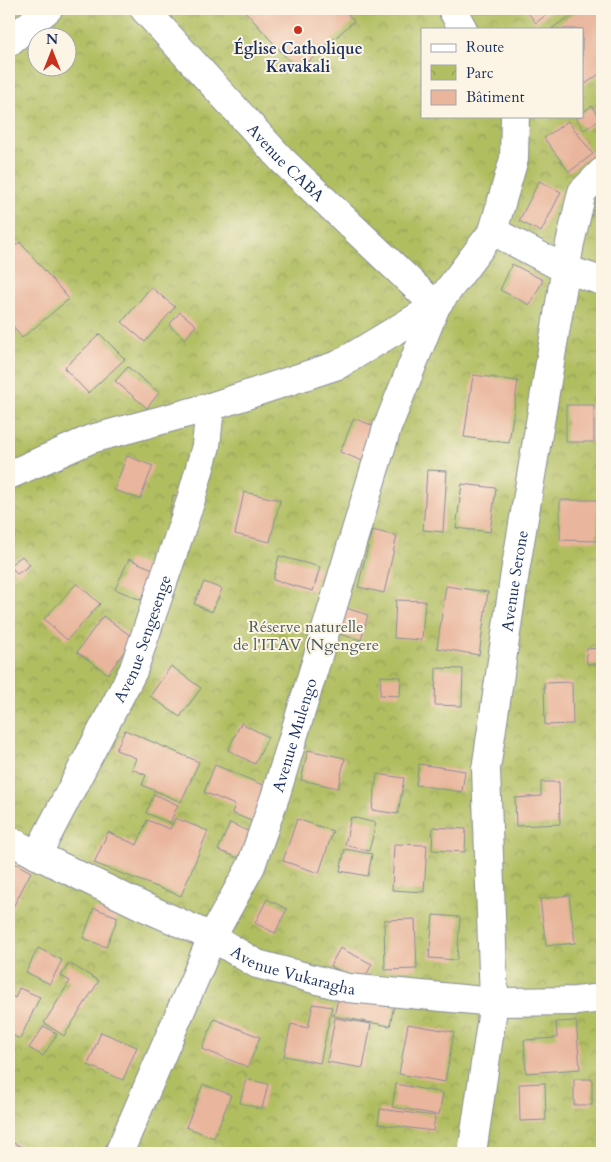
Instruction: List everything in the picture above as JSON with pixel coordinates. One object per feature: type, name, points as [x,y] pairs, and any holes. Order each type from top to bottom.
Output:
[{"type":"street","points":[[9,42],[48,9]]},
{"type":"street","name":"Avenue CABA","points":[[144,9],[282,160],[436,306]]},
{"type":"street","points":[[9,475],[91,439],[210,407],[338,365],[436,306],[493,231],[514,159],[515,118]]},
{"type":"street","name":"Avenue Serone","points":[[472,1153],[494,1002],[486,769],[515,572],[565,269],[582,192],[602,172]]},
{"type":"street","points":[[493,231],[565,269],[602,281]]},
{"type":"street","name":"Avenue Mulengo","points":[[119,1153],[212,937],[250,866],[276,794],[387,428],[436,306]]},
{"type":"street","name":"Avenue Sengesenge","points":[[37,855],[133,672],[190,503],[206,446],[210,407]]},
{"type":"street","name":"Avenue Vukaragha","points":[[9,840],[212,937],[257,964],[348,988],[494,1002],[576,1001],[602,998]]},
{"type":"green space","name":"Réserve naturelle de l'ITAV (Ngengere","points":[[9,9],[602,9],[602,1153],[9,1153]]},
{"type":"building","points":[[243,9],[343,9],[354,21],[298,71]]},
{"type":"building","points":[[525,9],[553,9],[536,23]]},
{"type":"building","points":[[580,9],[602,9],[602,72],[584,85],[584,28],[552,28]]},
{"type":"building","points":[[592,106],[600,120],[584,130],[576,118],[584,118],[584,112]]},
{"type":"building","points":[[568,121],[593,154],[569,172],[544,138]]},
{"type":"building","points":[[539,181],[561,192],[541,232],[519,221]]},
{"type":"building","points":[[20,242],[69,299],[22,338],[9,321],[9,251]]},
{"type":"building","points":[[512,264],[543,280],[530,305],[500,290]]},
{"type":"building","points":[[151,287],[175,307],[145,342],[122,322]]},
{"type":"building","points":[[180,312],[196,325],[185,339],[169,325]]},
{"type":"building","points":[[100,334],[125,359],[88,393],[64,368]]},
{"type":"building","points":[[128,367],[159,393],[147,408],[115,381]]},
{"type":"building","points":[[473,375],[518,381],[509,443],[464,437]]},
{"type":"building","points":[[566,405],[594,405],[594,442],[566,442]]},
{"type":"building","points":[[354,418],[379,428],[365,462],[340,452]]},
{"type":"building","points":[[127,456],[153,466],[140,499],[114,490]]},
{"type":"building","points":[[427,470],[447,471],[443,532],[423,530]]},
{"type":"building","points":[[462,484],[496,488],[490,532],[456,528]]},
{"type":"building","points":[[244,492],[280,500],[270,542],[235,534]]},
{"type":"building","points":[[173,495],[187,498],[182,519],[169,515]]},
{"type":"building","points":[[560,500],[597,500],[597,541],[560,540]]},
{"type":"building","points":[[372,530],[397,536],[384,593],[358,587]]},
{"type":"building","points":[[22,556],[30,565],[17,574],[10,565]]},
{"type":"building","points":[[279,556],[320,567],[313,591],[273,580]]},
{"type":"building","points":[[129,559],[155,570],[141,600],[115,589]]},
{"type":"building","points":[[204,582],[222,589],[212,612],[194,604]]},
{"type":"building","points":[[77,583],[100,604],[67,640],[44,619]]},
{"type":"building","points":[[446,586],[488,592],[479,655],[437,648]]},
{"type":"building","points":[[396,600],[425,601],[422,640],[394,638]]},
{"type":"building","points":[[346,608],[368,615],[361,640],[339,634]]},
{"type":"building","points":[[103,616],[134,638],[108,674],[77,652]]},
{"type":"building","points":[[602,648],[602,664],[587,664],[586,649]]},
{"type":"building","points":[[171,666],[201,688],[180,717],[150,696]]},
{"type":"building","points":[[436,668],[463,669],[462,706],[435,705]]},
{"type":"building","points":[[381,676],[401,677],[400,696],[380,695]]},
{"type":"building","points":[[572,682],[573,724],[545,725],[544,683]]},
{"type":"building","points":[[241,723],[268,737],[255,764],[228,750]]},
{"type":"building","points":[[125,730],[199,762],[181,802],[142,785],[146,775],[132,769],[136,758],[116,750]]},
{"type":"building","points":[[308,750],[345,758],[338,788],[301,780]]},
{"type":"building","points":[[419,764],[465,771],[462,792],[416,785]]},
{"type":"building","points":[[215,765],[270,788],[256,823],[232,813],[235,805],[204,792]]},
{"type":"building","points":[[377,774],[404,778],[398,814],[372,810]]},
{"type":"building","points":[[541,782],[559,782],[560,824],[516,826],[515,798],[541,796]]},
{"type":"building","points":[[600,790],[602,790],[602,826],[600,826]]},
{"type":"building","points":[[154,794],[178,805],[170,823],[146,813]]},
{"type":"building","points":[[351,817],[376,823],[369,851],[345,845]]},
{"type":"building","points":[[175,818],[208,831],[181,896],[94,863],[108,832],[137,845],[147,820],[170,829]]},
{"type":"building","points":[[297,819],[333,831],[319,873],[283,861]]},
{"type":"building","points":[[230,823],[250,832],[238,858],[218,850]]},
{"type":"building","points":[[433,827],[466,829],[465,852],[432,850]]},
{"type":"building","points":[[394,844],[427,845],[424,892],[392,890]]},
{"type":"building","points":[[345,849],[372,854],[368,876],[340,871]]},
{"type":"building","points":[[9,860],[31,872],[9,915]]},
{"type":"building","points":[[569,895],[575,943],[546,946],[540,899]]},
{"type":"building","points":[[267,899],[287,909],[275,933],[255,923]]},
{"type":"building","points":[[94,908],[118,917],[106,947],[83,938]]},
{"type":"building","points":[[433,915],[460,917],[457,960],[429,958]]},
{"type":"building","points":[[415,919],[417,969],[385,970],[384,920]]},
{"type":"building","points":[[38,948],[62,960],[50,984],[26,972]]},
{"type":"building","points":[[340,948],[372,964],[363,982],[330,966]]},
{"type":"building","points":[[69,963],[99,981],[64,1036],[44,1023],[70,981],[61,976]]},
{"type":"building","points":[[19,988],[40,997],[20,1039],[9,1034],[9,995],[15,998]]},
{"type":"building","points":[[339,994],[394,1005],[390,1026],[334,1016]]},
{"type":"building","points":[[313,1004],[332,1007],[320,1063],[284,1056],[291,1024],[308,1028]]},
{"type":"building","points":[[335,1018],[371,1024],[363,1068],[327,1062]]},
{"type":"building","points":[[214,1019],[260,1037],[248,1067],[202,1049]]},
{"type":"building","points":[[576,1021],[580,1069],[526,1073],[524,1040],[557,1038],[556,1022]]},
{"type":"building","points":[[408,1024],[454,1032],[445,1082],[399,1074]]},
{"type":"building","points":[[44,1026],[57,1034],[43,1056],[29,1048]]},
{"type":"building","points":[[101,1032],[137,1047],[123,1080],[88,1065]]},
{"type":"building","points":[[246,1079],[268,1084],[262,1109],[240,1103]]},
{"type":"building","points":[[574,1079],[592,1079],[592,1105],[574,1105]]},
{"type":"building","points":[[545,1083],[546,1120],[520,1121],[519,1084]]},
{"type":"building","points":[[203,1084],[231,1095],[214,1138],[186,1127]]},
{"type":"building","points":[[396,1084],[443,1093],[439,1115],[392,1107]]},
{"type":"building","points":[[380,1109],[435,1116],[433,1131],[378,1124]]},
{"type":"building","points":[[10,1141],[27,1150],[25,1153],[9,1153]]},
{"type":"place","name":"Église Catholique Kavakali","points":[[298,30]]}]
